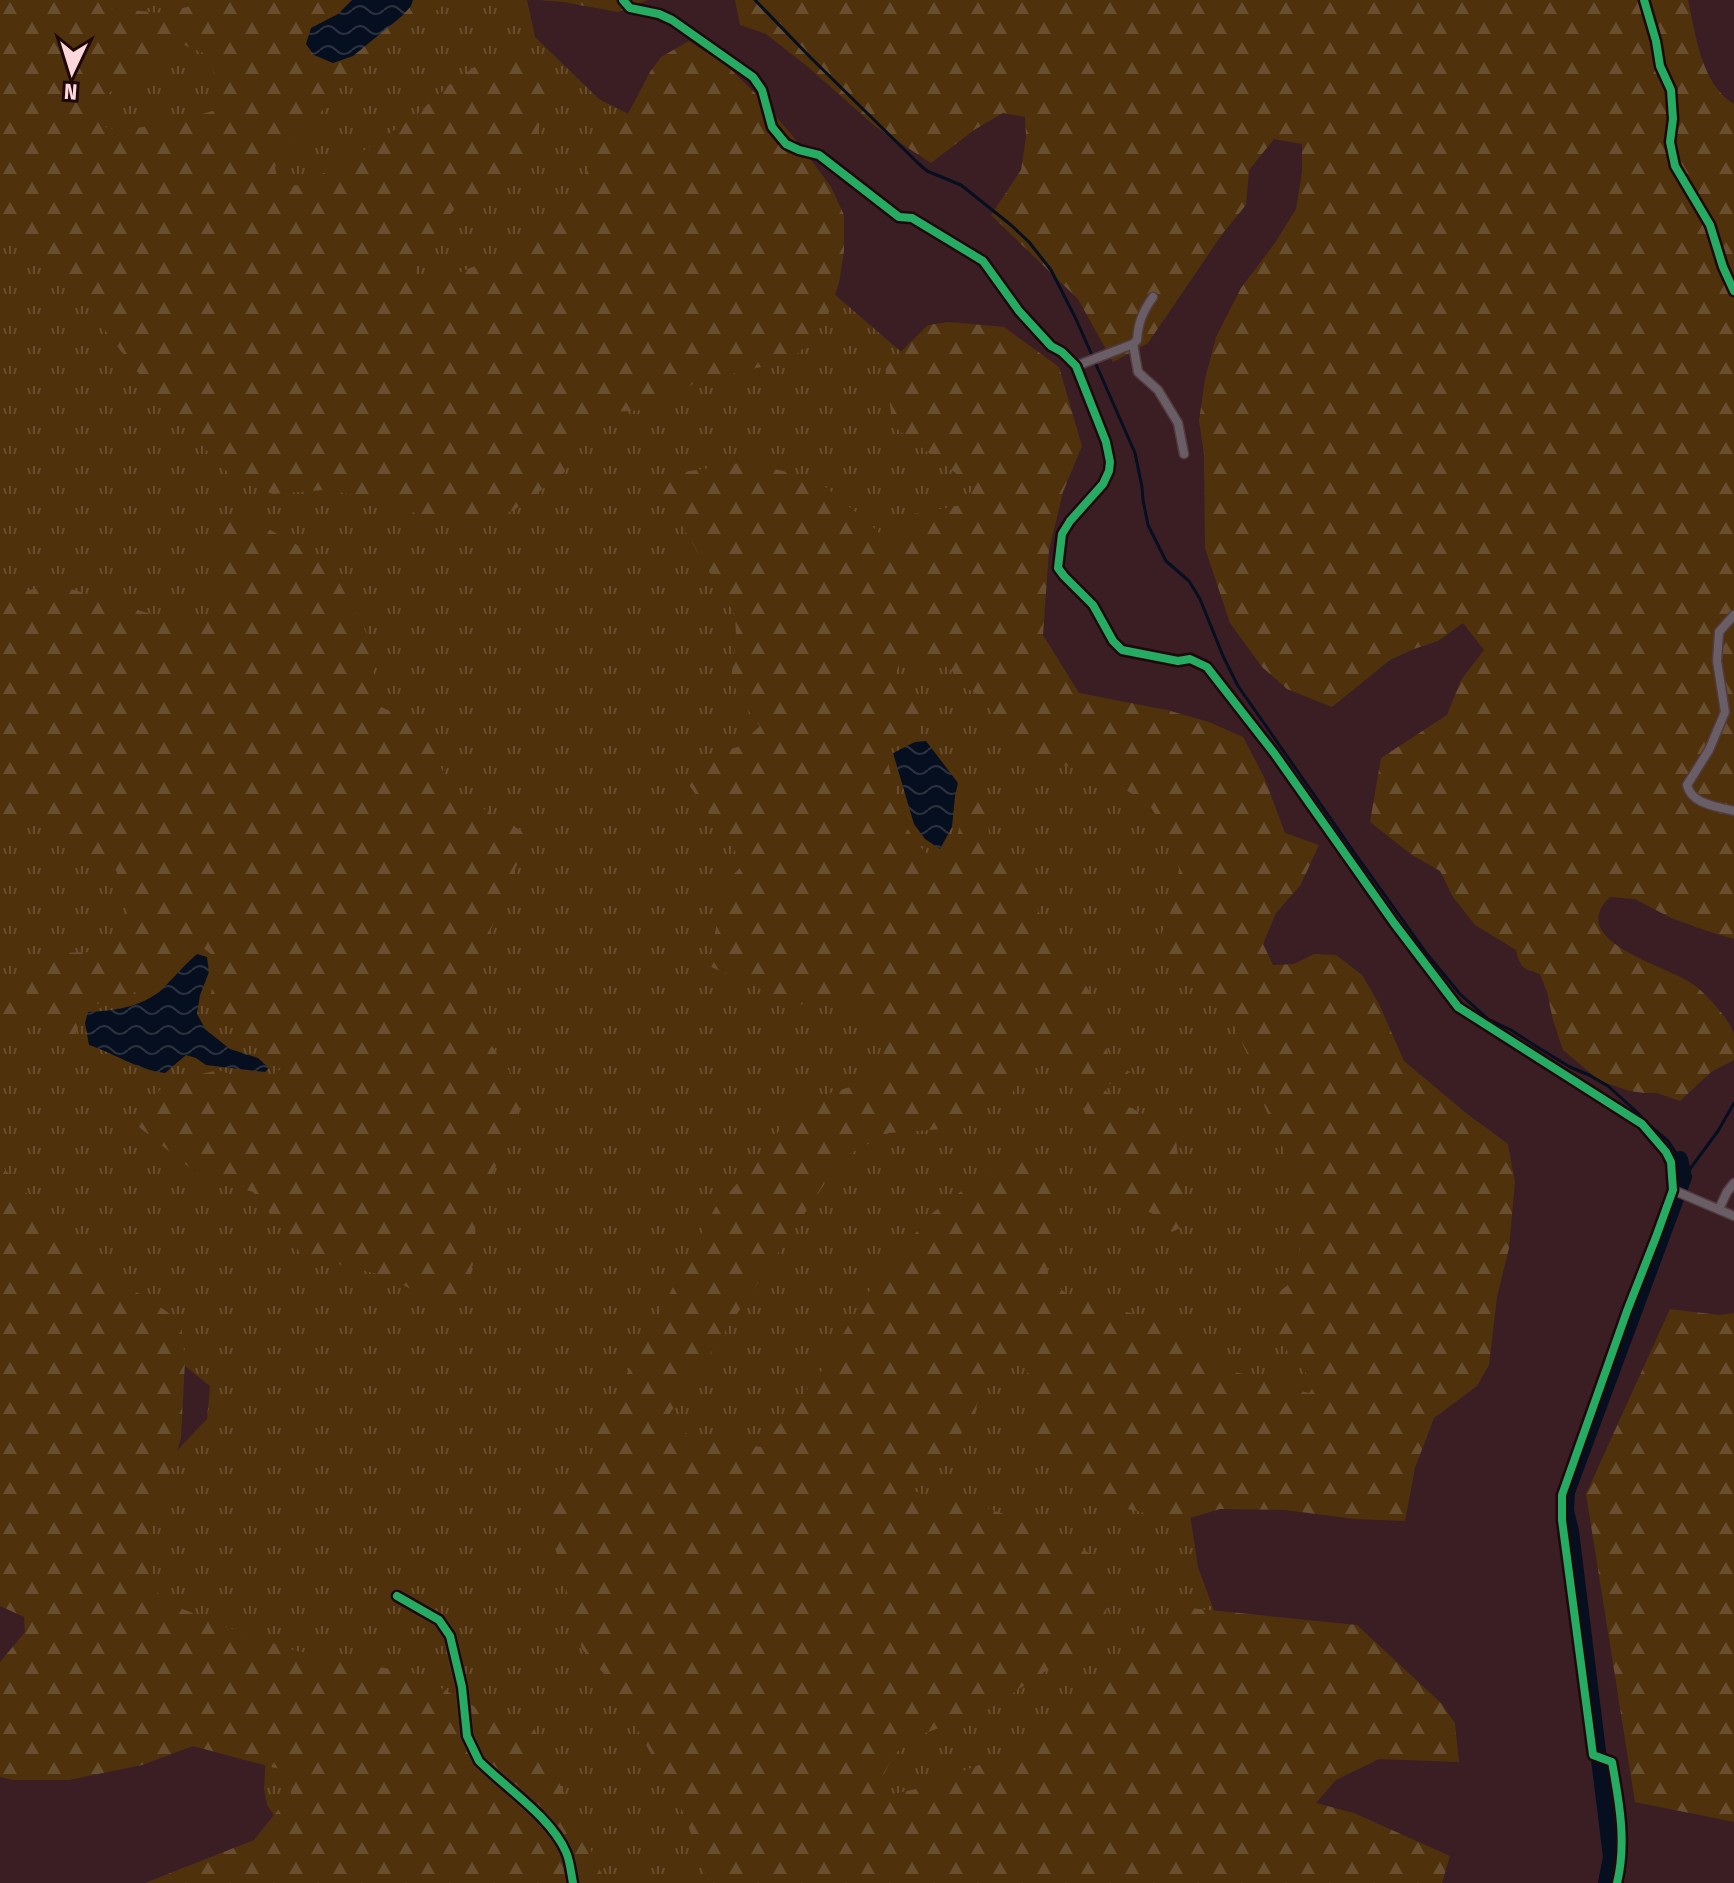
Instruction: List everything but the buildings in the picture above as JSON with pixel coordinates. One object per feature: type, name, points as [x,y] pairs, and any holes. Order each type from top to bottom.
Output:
[{"type":"street","points":[[623,0],[630,8],[672,20],[753,77],[762,90],[772,127],[786,144],[819,155],[899,217],[912,218],[983,261],[1019,311],[1051,346],[1076,366],[1106,442],[1109,471],[1103,484],[1062,534],[1058,568],[1093,605],[1113,641],[1122,650],[1143,656],[1178,661],[1190,659],[1207,667],[1274,753],[1394,923],[1458,1007],[1642,1124],[1666,1152],[1671,1162],[1673,1190],[1562,1495],[1562,1520],[1593,1755],[1612,1762],[1619,1802],[1622,1846],[1617,1883]]},
{"type":"street","points":[[1644,0],[1660,66],[1671,90],[1673,119],[1670,142],[1675,166],[1710,225],[1734,291]]},
{"type":"street","points":[[1076,366],[1133,344],[1137,340],[1143,312],[1153,297]]},
{"type":"street","points":[[1133,344],[1138,372],[1158,390],[1178,423],[1184,454]]},
{"type":"street","points":[[1734,615],[1719,632],[1717,661],[1725,712],[1709,750],[1687,785],[1689,793],[1705,804],[1734,811]]},
{"type":"street","points":[[1719,1209],[1734,1183]]},
{"type":"street","points":[[1673,1190],[1734,1216]]},
{"type":"street","points":[[397,1596],[446,1627],[462,1687],[467,1736],[472,1750],[479,1761],[545,1821],[558,1837],[568,1855],[573,1883]]},
{"type":"green space","points":[[0,0],[527,0],[535,37],[599,99],[676,138],[811,274],[943,388],[1025,605],[1085,723],[1214,860],[1367,1415],[1180,1450],[1198,1567],[1229,1652],[1208,1883],[335,1883],[300,1854],[267,1805],[264,1789],[269,1697],[128,1598],[127,1503],[207,1419],[210,1386],[115,1310],[0,1194]]},
{"type":"green space","points":[[0,0],[101,0],[109,8],[162,13],[208,0],[474,0],[449,2],[384,45],[341,85],[275,167],[279,186],[301,185],[357,155],[414,117],[450,84],[476,66],[545,62],[547,98],[532,152],[498,192],[459,204],[431,237],[416,261],[415,276],[437,281],[506,254],[579,197],[590,158],[629,112],[650,72],[661,57],[689,41],[727,66],[756,94],[831,187],[844,215],[844,251],[839,283],[828,315],[809,343],[791,360],[697,382],[645,410],[597,413],[564,473],[513,511],[477,519],[423,516],[378,499],[325,490],[273,494],[235,480],[167,409],[63,273],[26,235],[0,216]],"holes":[[[184,45],[208,55],[218,86],[219,109],[121,131],[106,127],[97,111],[104,96]]]},
{"type":"green space","points":[[539,0],[648,0],[618,12]]},
{"type":"green space","points":[[735,0],[1688,0],[1707,72],[1723,95],[1734,104],[1734,939],[1671,918],[1635,899],[1610,897],[1599,913],[1600,927],[1609,939],[1624,950],[1691,983],[1710,999],[1732,1029],[1734,1060],[1711,1072],[1680,1101],[1657,1093],[1630,1091],[1600,1081],[1563,1050],[1540,974],[1523,966],[1516,950],[1475,925],[1453,897],[1440,871],[1412,855],[1370,822],[1381,758],[1447,715],[1461,680],[1484,650],[1463,623],[1438,641],[1390,660],[1332,707],[1287,689],[1262,667],[1230,623],[1205,548],[1204,454],[1199,421],[1205,379],[1216,337],[1241,288],[1296,209],[1302,172],[1302,144],[1274,139],[1249,170],[1246,205],[1223,233],[1148,343],[1113,362],[1078,299],[991,215],[1021,170],[1026,137],[1025,117],[1003,113],[974,130],[931,163],[876,127],[766,34],[740,25]]},
{"type":"green space","points":[[949,322],[1004,327],[1059,367],[1082,446],[1063,492],[1049,550],[1043,635],[1079,693],[1167,710],[1209,722],[1243,737],[1264,777],[1285,833],[1319,845],[1300,886],[1276,913],[1263,944],[1273,965],[1294,964],[1314,954],[1336,955],[1362,975],[1379,1004],[1404,1061],[1508,1144],[1515,1182],[1509,1248],[1497,1297],[1489,1365],[1477,1386],[1434,1418],[1415,1468],[1405,1521],[1355,1519],[1285,1510],[1220,1509],[1180,1521],[1123,1508],[1074,1486],[1042,1453],[1022,1388],[1032,1361],[999,1358],[983,1377],[974,1419],[940,1457],[921,1470],[912,1490],[934,1499],[972,1503],[1018,1519],[1091,1554],[1108,1596],[1104,1636],[989,1709],[923,1734],[894,1754],[882,1778],[893,1794],[916,1789],[1013,1752],[1073,1707],[1180,1607],[1357,1625],[1441,1703],[1455,1723],[1459,1762],[1379,1759],[1336,1780],[1316,1803],[1354,1813],[1450,1856],[1442,1883],[709,1883],[683,1812],[612,1683],[582,1649],[548,1519],[560,1480],[596,1462],[598,1428],[715,1208],[772,1145],[791,1105],[876,1079],[888,1036],[846,999],[797,1005],[709,966],[724,884],[744,864],[687,782],[709,754],[738,747],[760,726],[731,680],[735,615],[653,477],[746,462],[816,479],[888,542],[894,541],[914,514],[961,505],[974,487],[897,429],[891,413],[885,367],[928,325]],"holes":[[[905,651],[952,670],[958,684],[991,705],[1005,735],[1026,755],[1099,772],[1150,806],[1169,836],[1179,869],[1174,903],[1161,935],[1170,967],[1222,1000],[1255,1071],[1270,1093],[1264,1105],[1295,1176],[1303,1281],[1292,1282],[1276,1294],[1272,1334],[1302,1367],[1314,1386],[1309,1393],[1265,1378],[1223,1370],[1198,1352],[1187,1336],[1153,1319],[1071,1297],[1049,1280],[1046,1263],[1061,1199],[1048,1171],[1029,1143],[931,1214],[863,1299],[826,1365],[762,1447],[691,1439],[670,1413],[842,1158],[888,1133],[943,1129],[961,1117],[973,1099],[1009,1097],[1028,1061],[1045,1061],[1063,1071],[1079,1090],[1097,1147],[1094,1165],[1096,1185],[1153,1214],[1172,1232],[1184,1226],[1175,1132],[1127,1106],[1099,1086],[1113,1083],[1130,1072],[1110,1061],[1092,995],[1013,867],[989,837],[987,803],[973,781],[959,800],[961,818],[955,848],[933,858],[905,824],[886,751],[921,736],[919,708],[893,679]]]},
{"type":"green space","points":[[218,520],[252,520],[328,562],[368,636],[379,706],[423,726],[451,790],[529,835],[485,944],[473,1019],[525,1094],[475,1217],[476,1257],[454,1312],[386,1276],[302,1255],[253,1192],[200,1176],[134,1123],[166,1082],[219,1070],[257,1085],[281,1069],[209,1005],[217,959],[197,943],[159,982],[109,1003],[68,1006],[78,1028],[71,1045],[36,1013],[21,981],[56,953],[96,952],[130,919],[116,870],[34,819],[0,827],[0,597],[55,584],[192,627],[219,606]]},
{"type":"green space","points":[[0,992],[9,995],[27,1021],[20,1025],[0,1026]]},
{"type":"green space","points":[[0,1164],[96,1270],[152,1301],[181,1322],[185,1362],[181,1438],[146,1548],[160,1600],[296,1651],[416,1674],[486,1713],[531,1722],[606,1883],[145,1883],[254,1840],[291,1794],[290,1772],[193,1746],[142,1765],[69,1780],[13,1780],[0,1777],[0,1662],[25,1632],[24,1617],[0,1606]]},
{"type":"green space","points":[[1670,1309],[1719,1315],[1734,1313],[1734,1822],[1635,1802],[1586,1494]]},
{"type":"water","points":[[352,0],[413,0],[402,16],[353,56],[333,63],[314,55],[306,44],[311,28],[338,14]]},
{"type":"water","points":[[926,741],[958,783],[952,827],[940,849],[925,839],[914,824],[893,753],[915,742]]},
{"type":"water","points":[[197,954],[207,957],[209,972],[197,1014],[206,1030],[230,1049],[258,1058],[269,1068],[265,1072],[206,1065],[186,1055],[165,1073],[136,1065],[89,1045],[85,1023],[88,1012],[117,1009],[153,996]]},
{"type":"waterway","points":[[755,0],[919,164],[927,171],[961,185],[1011,225],[1051,270],[1135,453],[1148,525],[1166,561],[1189,581],[1200,599],[1238,686],[1427,954],[1460,994],[1488,1019],[1608,1086],[1668,1141],[1680,1159]]},
{"type":"waterway","points":[[1684,1177],[1718,1131],[1734,1103]]},
{"type":"waterway","points":[[1606,1883],[1611,1857],[1566,1511],[1567,1492],[1684,1177],[1680,1159]]},
{"type":"cycle path","points":[[623,0],[630,8],[672,20],[753,77],[762,90],[772,127],[786,144],[819,155],[899,217],[912,218],[983,261],[1019,311],[1051,346],[1076,366],[1106,442],[1109,471],[1103,484],[1062,534],[1058,568],[1093,605],[1113,641],[1122,650],[1178,661],[1190,659],[1207,667],[1274,753],[1394,923],[1458,1007],[1642,1124],[1666,1152],[1671,1162],[1673,1190],[1562,1495],[1562,1520],[1593,1755],[1612,1762],[1619,1807],[1622,1837],[1617,1883]]},
{"type":"cycle path","points":[[1644,0],[1660,66],[1671,90],[1673,119],[1670,142],[1675,166],[1710,225],[1734,291]]},
{"type":"cycle path","points":[[397,1596],[439,1620],[450,1636],[462,1687],[467,1736],[479,1761],[550,1827],[566,1852],[573,1883]]}]
